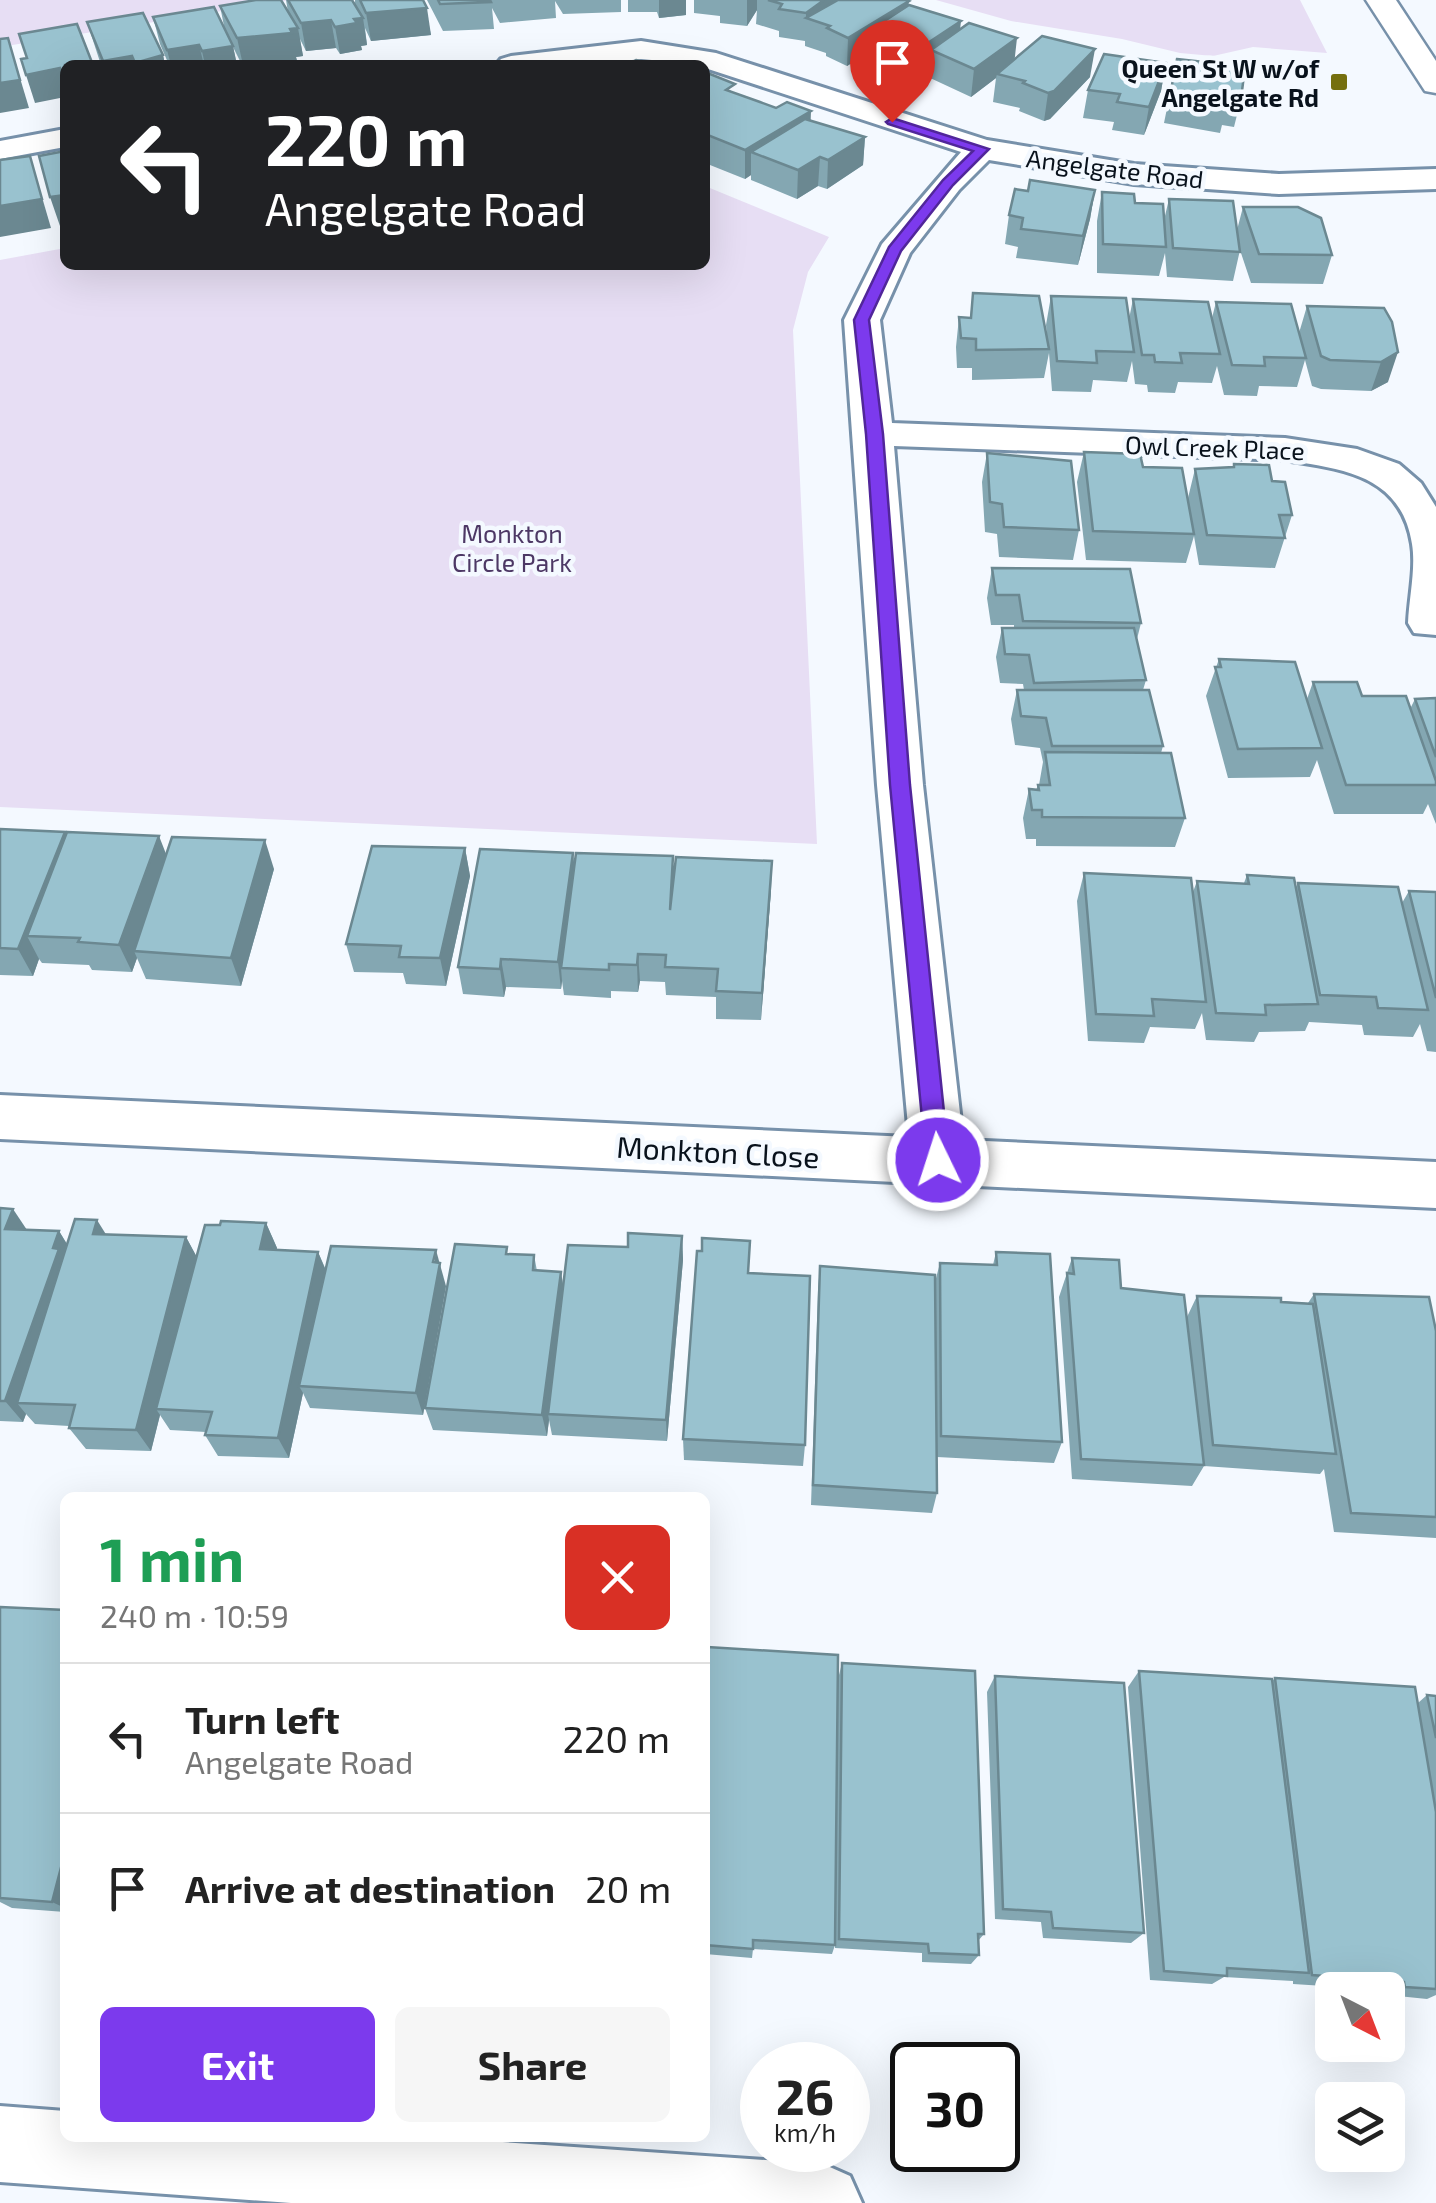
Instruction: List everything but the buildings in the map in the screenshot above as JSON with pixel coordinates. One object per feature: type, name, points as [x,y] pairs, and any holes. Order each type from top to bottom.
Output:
[{"type":"main road","points":[[1382,0],[1436,84]]},
{"type":"street","name":"Angelgate Road","points":[[555,60],[642,50],[706,58],[982,149],[1188,180],[1279,184],[1436,179]]},
{"type":"street","points":[[0,150],[60,139]]},
{"type":"street","points":[[938,1160],[900,785],[862,320],[894,250],[948,182],[982,149]]},
{"type":"street","name":"Owl Creek Place","points":[[874,434],[1285,449],[1357,460],[1384,472],[1406,491],[1422,517],[1432,544],[1430,622]]},
{"type":"street","name":"Monkton Close","points":[[0,1117],[1436,1186]]},
{"type":"street","points":[[0,2144],[823,2203]]},
{"type":"green space","points":[[0,0],[290,0],[0,47]]},
{"type":"green space","points":[[936,0],[1300,0],[1327,53],[1253,47],[1213,56],[1180,53],[1011,21]]},
{"type":"green space","name":"Monkton Circle Park","points":[[710,188],[829,237],[808,272],[793,330],[817,844],[0,807],[0,260],[60,249],[60,270],[710,270]]},
{"type":"place","name":"Queen St W w/of Angelgate Rd","points":[[1339,82]]},
{"type":"route","points":[[892,122],[982,149],[948,182],[894,250],[862,320],[900,785],[938,1160]]}]
